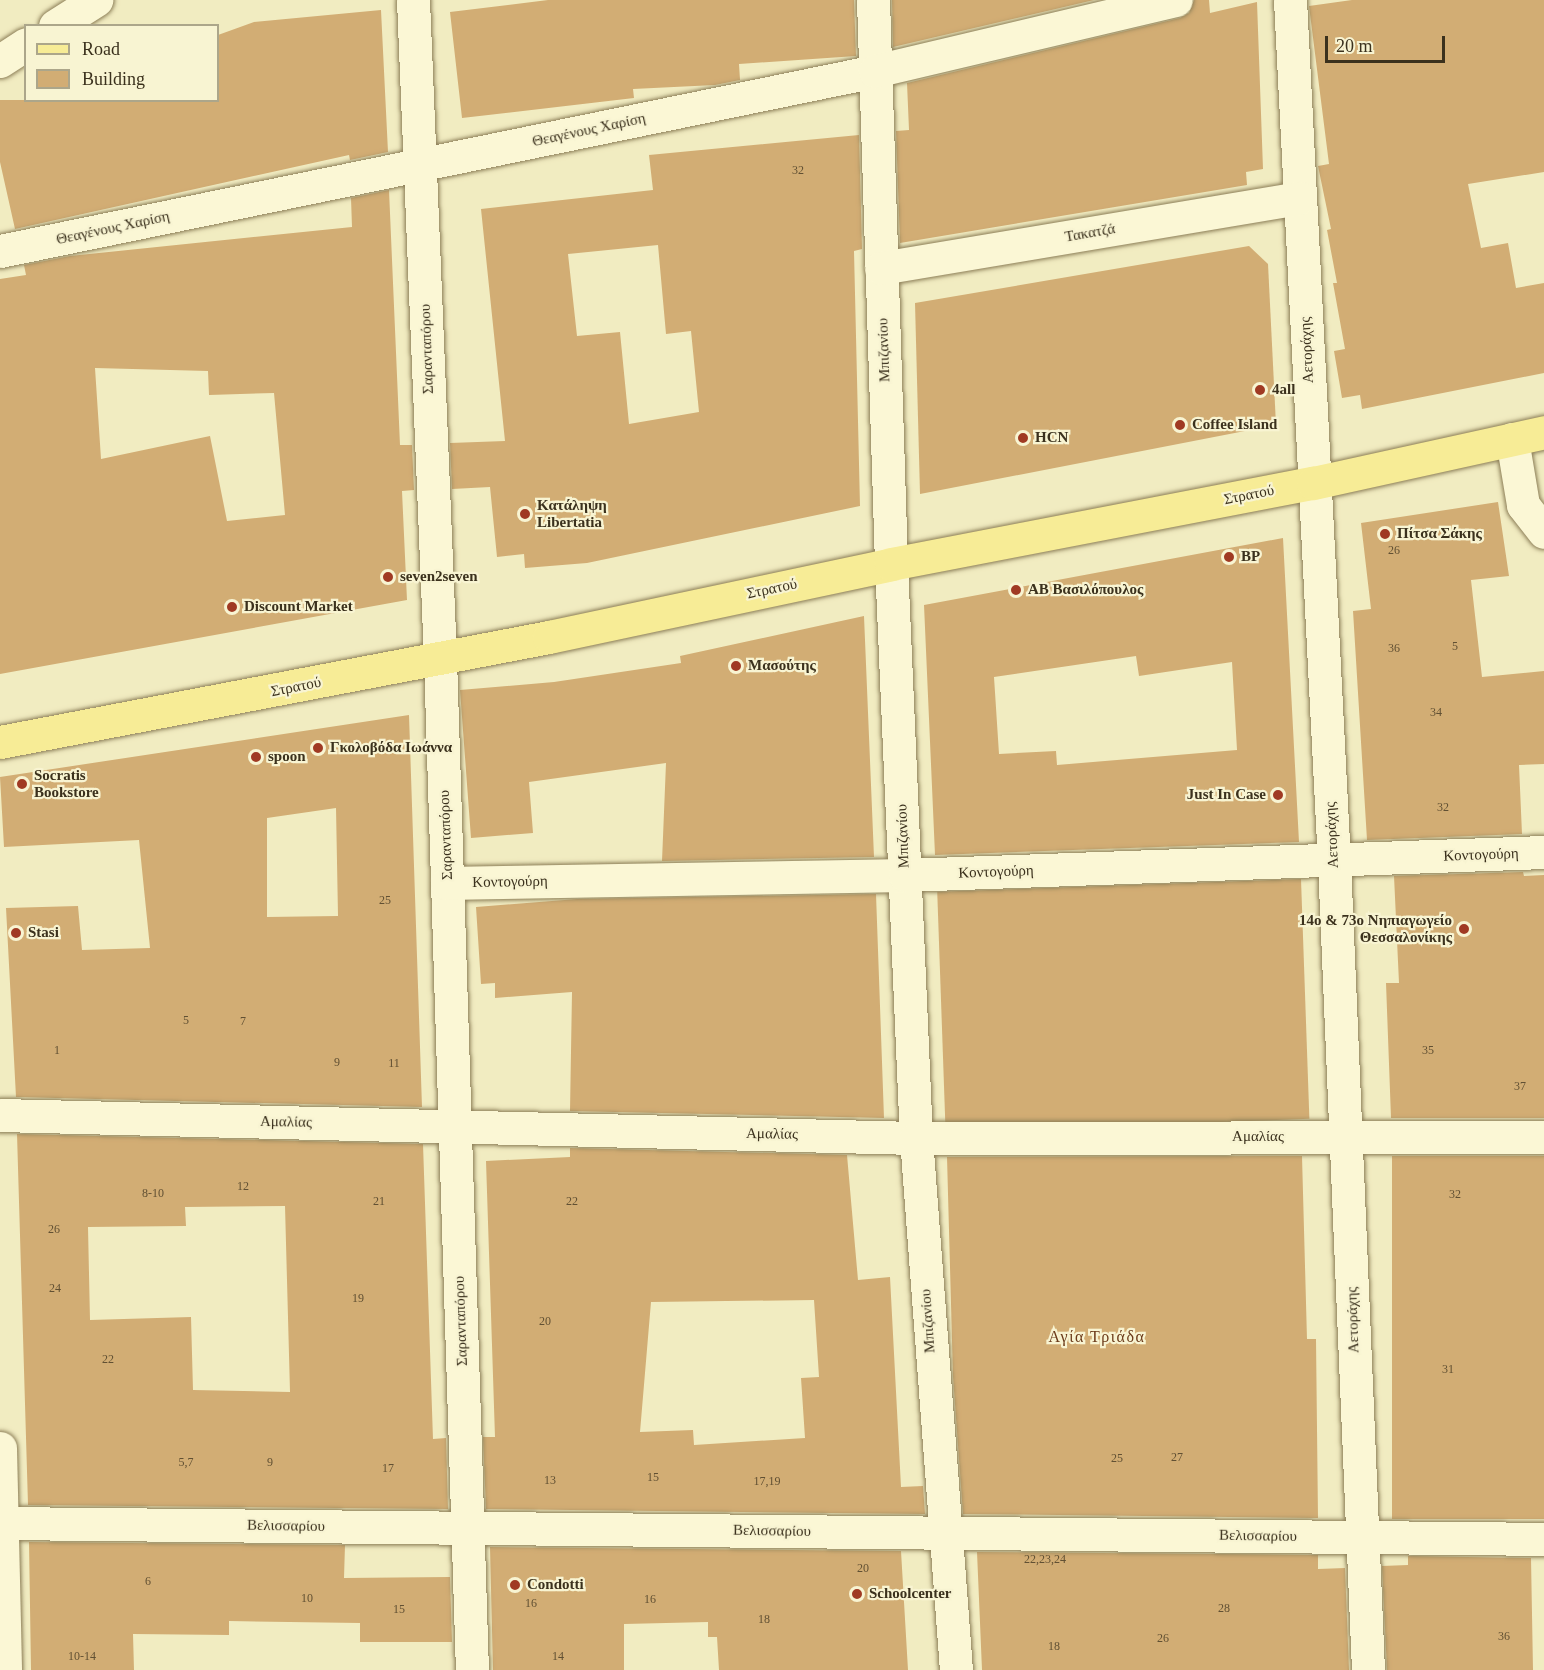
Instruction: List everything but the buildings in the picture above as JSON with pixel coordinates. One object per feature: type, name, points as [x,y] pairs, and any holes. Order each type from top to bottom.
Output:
[{"type":"main road","name":"Στρατού","points":[[0,742],[440,659],[891,564],[1314,483],[1544,432]]},
{"type":"street","points":[[58,24],[96,0]]},
{"type":"street","name":"Σαρανταπόρου","points":[[413,0],[440,659],[472,1670]]},
{"type":"street","name":"Μπιζανίου","points":[[873,0],[891,564],[916,1138],[943,1532],[956,1670]]},
{"type":"street","name":"Θεαγένους Χαρίση","points":[[0,251],[875,71],[1176,0]]},
{"type":"street","name":"Αετοράχης","points":[[1290,0],[1334,861],[1368,1670]]},
{"type":"street","points":[[0,61],[24,45]]},
{"type":"street","name":"Τακατζά","points":[[881,268],[1299,198]]},
{"type":"street","points":[[1512,439],[1523,506],[1544,532]]},
{"type":"street","name":"Κοντογούρη","points":[[447,883],[905,875],[1544,852]]},
{"type":"street","name":"Αμαλίας","points":[[0,1115],[916,1138],[1544,1137]]},
{"type":"street","points":[[0,1448],[5,1670]]},
{"type":"street","name":"Βελισσαρίου","points":[[1,1523],[1544,1539]]},
{"type":"place","name":"4all","points":[[1260,390]]},
{"type":"place","name":"Coffee Island","points":[[1180,425]]},
{"type":"place","name":"HCN","points":[[1023,438]]},
{"type":"place","name":"Κατάληψη Libertatia","points":[[525,514]]},
{"type":"place","name":"Πίτσα Σάκης","points":[[1385,534]]},
{"type":"place","name":"BP","points":[[1229,557]]},
{"type":"place","name":"seven2seven","points":[[388,577]]},
{"type":"place","name":"ΑΒ Βασιλόπουλος","points":[[1016,590]]},
{"type":"place","name":"Discount Market","points":[[232,607]]},
{"type":"place","name":"Μασούτης","points":[[736,666]]},
{"type":"place","name":"Γκολοβόδα Ιωάννα","points":[[318,748]]},
{"type":"place","name":"spoon","points":[[256,757]]},
{"type":"place","name":"Socratis Bookstore","points":[[22,784]]},
{"type":"place","name":"Just In Case","points":[[1278,795]]},
{"type":"place","name":"14ο & 73ο Νηπιαγωγείο Θεσσαλονίκης","points":[[1464,929]]},
{"type":"place","name":"Stasi","points":[[16,933]]},
{"type":"place","name":"Condotti","points":[[515,1585]]},
{"type":"place","name":"Schoolcenter","points":[[857,1594]]},
{"type":"district","name":"Αγία Τριάδα","points":[[1097,1337]]}]
